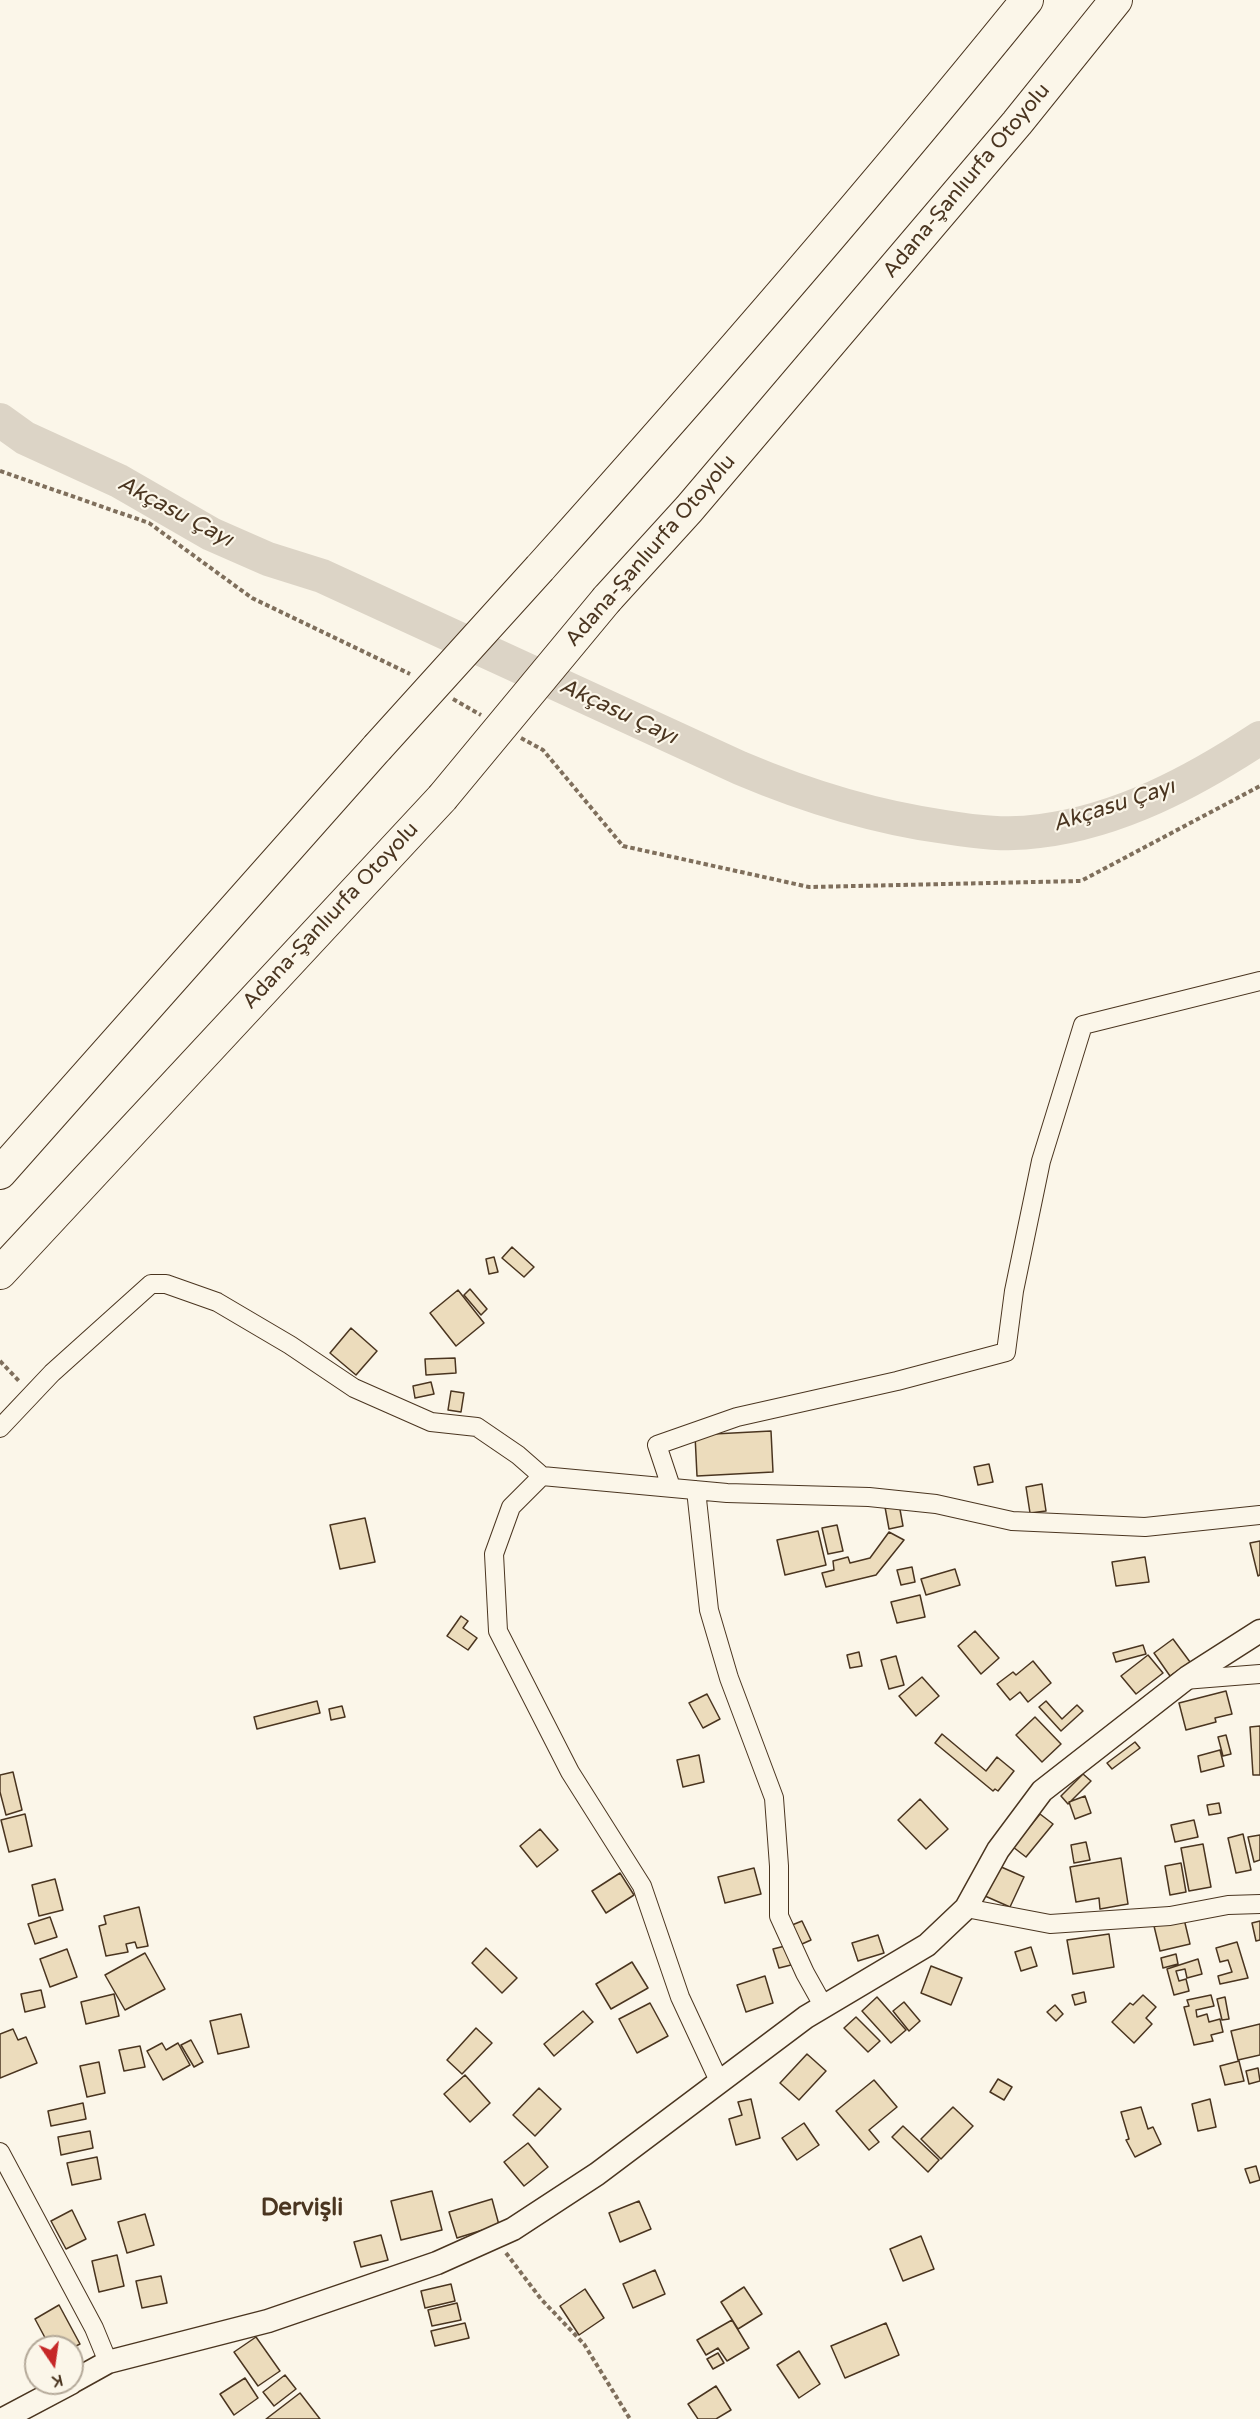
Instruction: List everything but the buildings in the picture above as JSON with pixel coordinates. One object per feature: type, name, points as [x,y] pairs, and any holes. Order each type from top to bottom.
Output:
[{"type":"highway","points":[[0,1173],[377,748],[666,427],[963,79],[1027,0]]},
{"type":"highway","name":"Adana-Şanlıurfa Otoyolu","points":[[0,1273],[442,798],[606,599],[689,509],[1017,123],[1116,0]]},
{"type":"street","points":[[671,1487],[657,1445],[737,1417],[897,1381],[1006,1352],[1014,1290],[1041,1161],[1083,1025],[1260,981]]},
{"type":"street","points":[[0,1428],[52,1373],[151,1284],[166,1284],[217,1302],[290,1345],[354,1388],[431,1422],[477,1427],[518,1455],[542,1476],[797,1497],[868,1497],[936,1504],[1012,1521],[1145,1527],[1260,1515]]},
{"type":"street","points":[[542,1476],[510,1507],[494,1554],[498,1631],[570,1772],[642,1887],[680,1997],[720,2081]]},
{"type":"street","points":[[696,1490],[709,1610],[729,1678],[774,1798],[779,1866],[779,1916],[805,1973],[824,2007]]},
{"type":"street","points":[[84,2376],[108,2362],[268,2322],[437,2263],[513,2229],[597,2174],[806,2017],[927,1945],[966,1908],[998,1850],[1042,1791],[1184,1680],[1260,1632]]},
{"type":"street","points":[[1184,1680],[1260,1674]]},
{"type":"street","points":[[966,1908],[1050,1924],[1170,1916],[1228,1905],[1260,1904]]},
{"type":"street","points":[[0,2152],[94,2328],[108,2362]]},
{"type":"street","points":[[3,2419],[48,2395]]},
{"type":"path","points":[[0,471],[149,523],[252,598],[411,675]]},
{"type":"path","points":[[451,698],[482,715]]},
{"type":"path","points":[[512,733],[543,750],[623,846],[809,887],[1081,880],[1260,786]]},
{"type":"path","points":[[0,1361],[32,1395]]},
{"type":"path","points":[[494,2238],[541,2299],[584,2344],[630,2419]]},
{"type":"waterway","name":"Akçasu Çayı","points":[[0,420],[25,438],[119,481],[211,534],[268,559],[322,576],[740,768],[790,788],[892,818],[992,833],[1028,832],[1070,826],[1127,809],[1155,797],[1209,770],[1260,738]]},
{"type":"district","name":"Dervişli","points":[[302,2209]]}]
